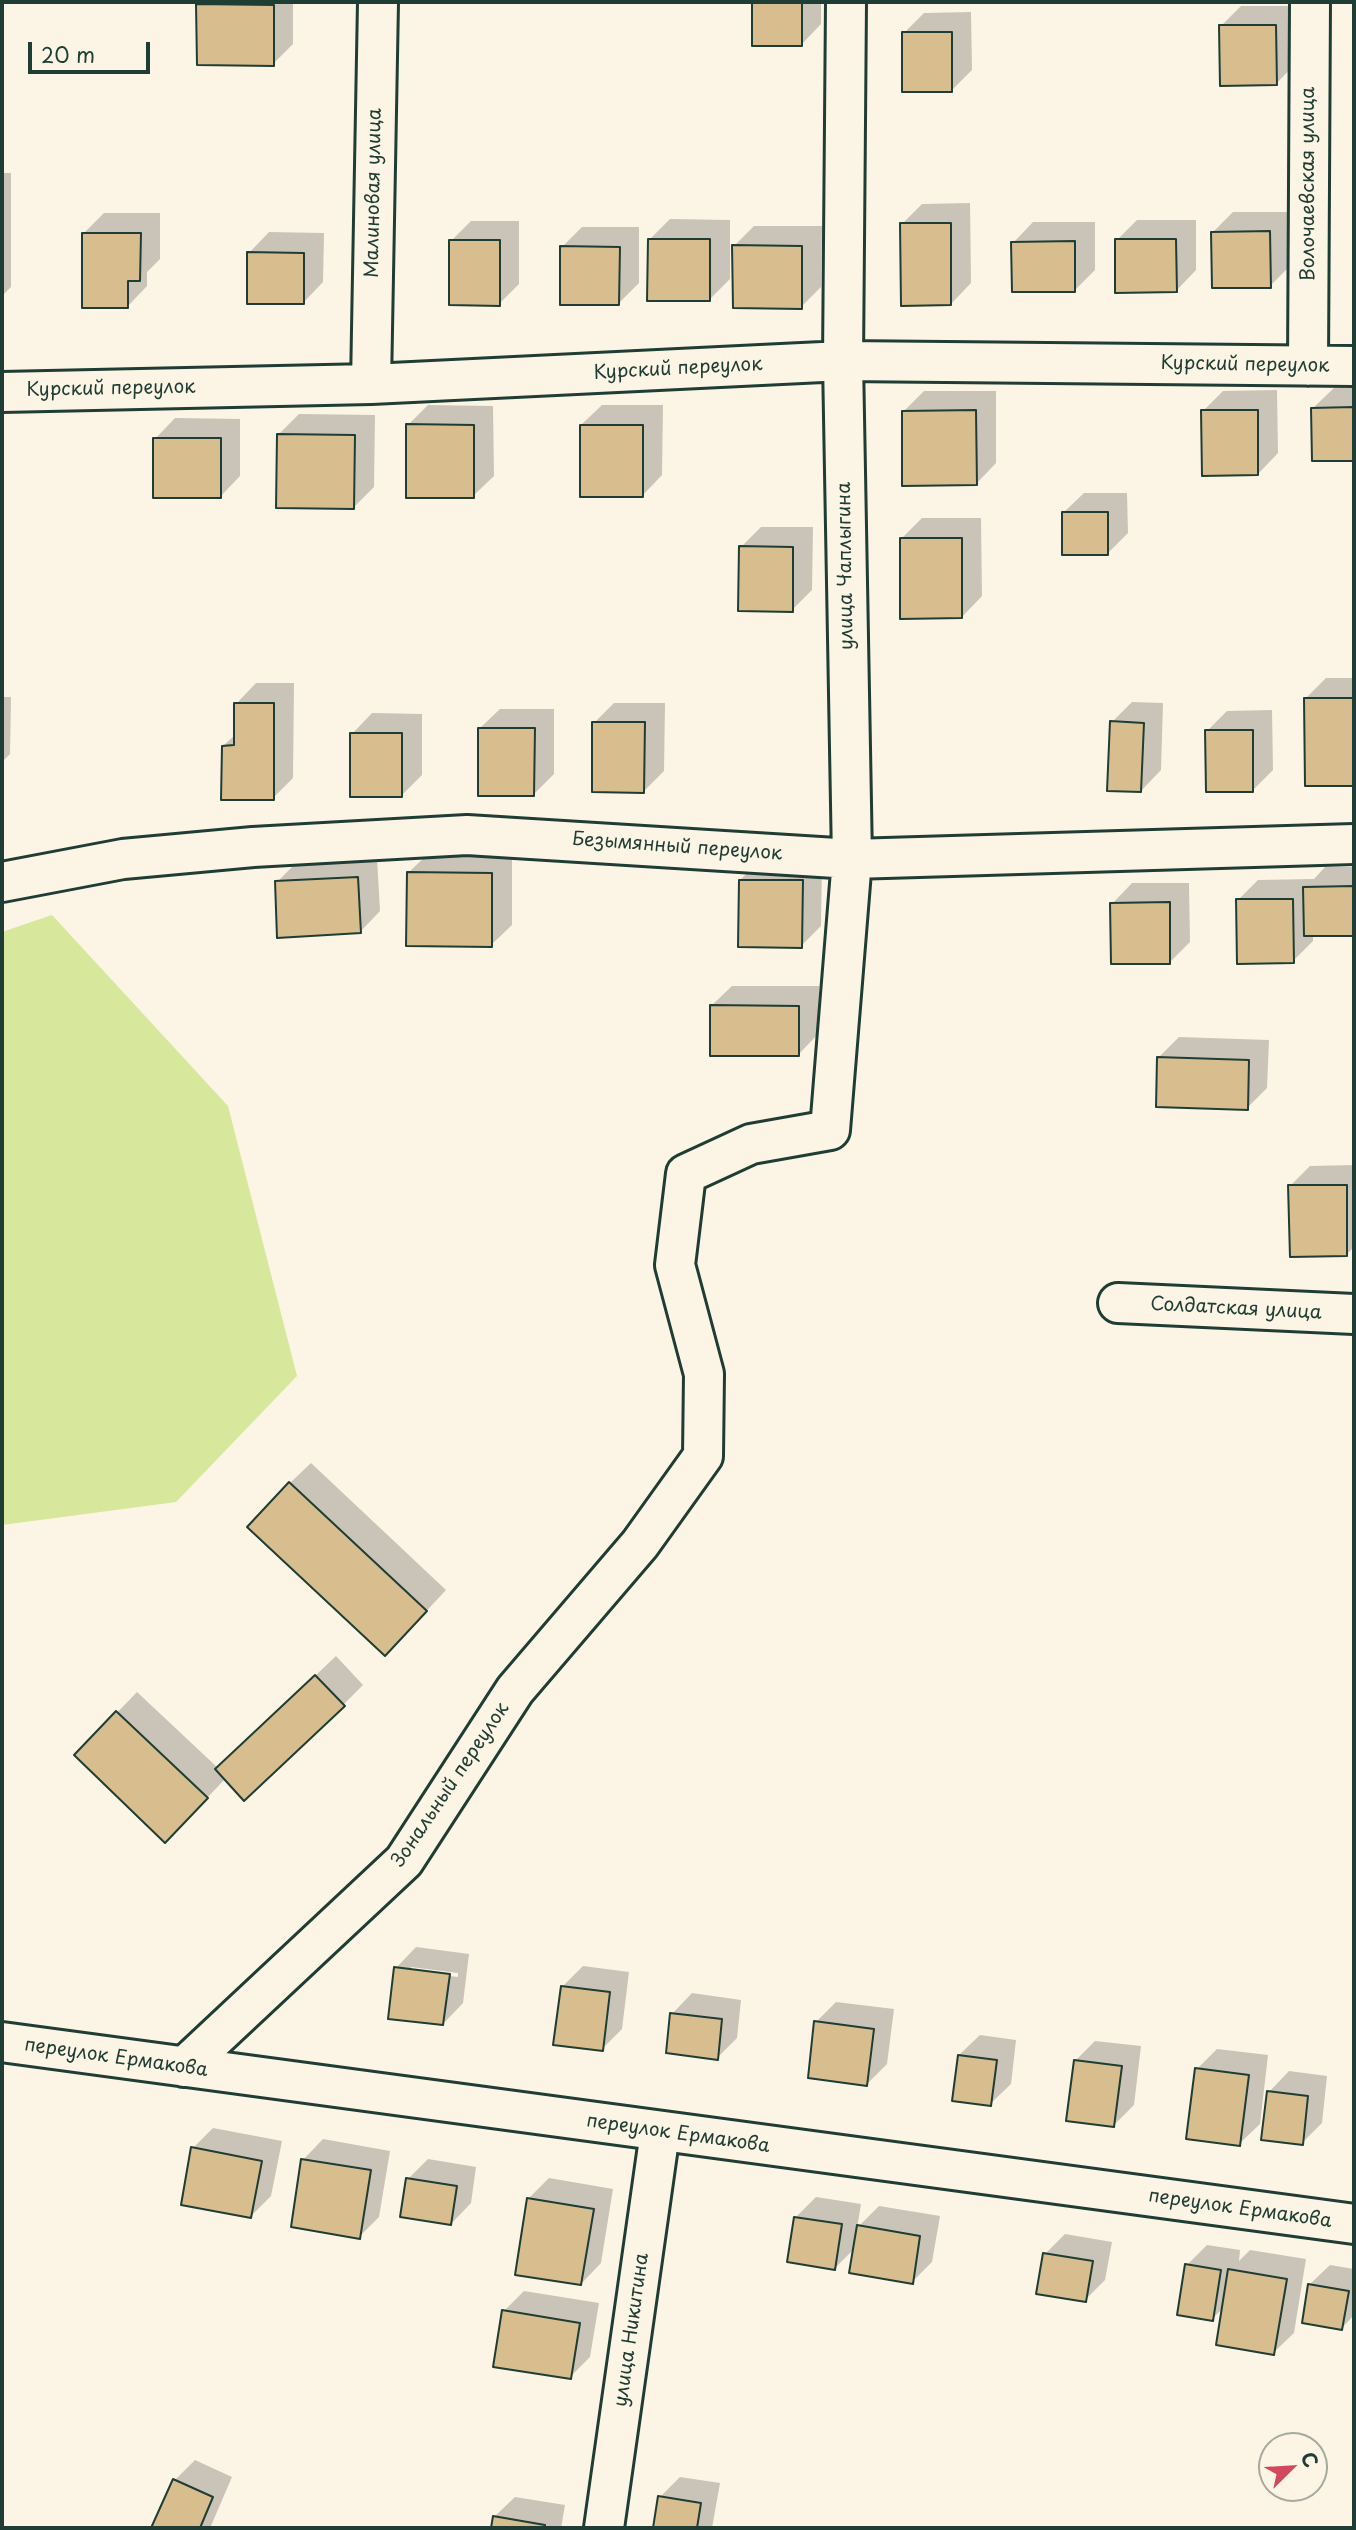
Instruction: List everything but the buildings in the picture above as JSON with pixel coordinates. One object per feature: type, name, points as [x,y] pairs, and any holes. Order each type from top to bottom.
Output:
[{"type":"street","name":"Малиновая улица","points":[[371,384],[378,2]]},
{"type":"street","name":"улица Чаплыгина","points":[[831,1130],[852,859],[843,361],[846,2]]},
{"type":"street","name":"Волочаевская улица","points":[[1308,366],[1310,2]]},
{"type":"street","name":"Курский переулок","points":[[2,391],[371,384],[843,361],[1354,366]]},
{"type":"street","name":"Безымянный переулок","points":[[2,882],[123,859],[253,846],[467,835],[852,859],[1354,844]]},
{"type":"street","name":"Зональный переулок","points":[[184,2067],[404,1861],[514,1690],[640,1544],[703,1456],[704,1374],[675,1265],[685,1174],[751,1144],[831,1130]]},
{"type":"street","name":"Солдатская улица","points":[[1118,1303],[1354,1314]]},
{"type":"street","name":"переулок Ермакова","points":[[2,2042],[1354,2224]]},
{"type":"street","name":"улица Никитина","points":[[604,2528],[660,2132]]},
{"type":"green space","points":[[52,915],[228,1106],[297,1376],[176,1502],[2,1525],[2,932]]}]
